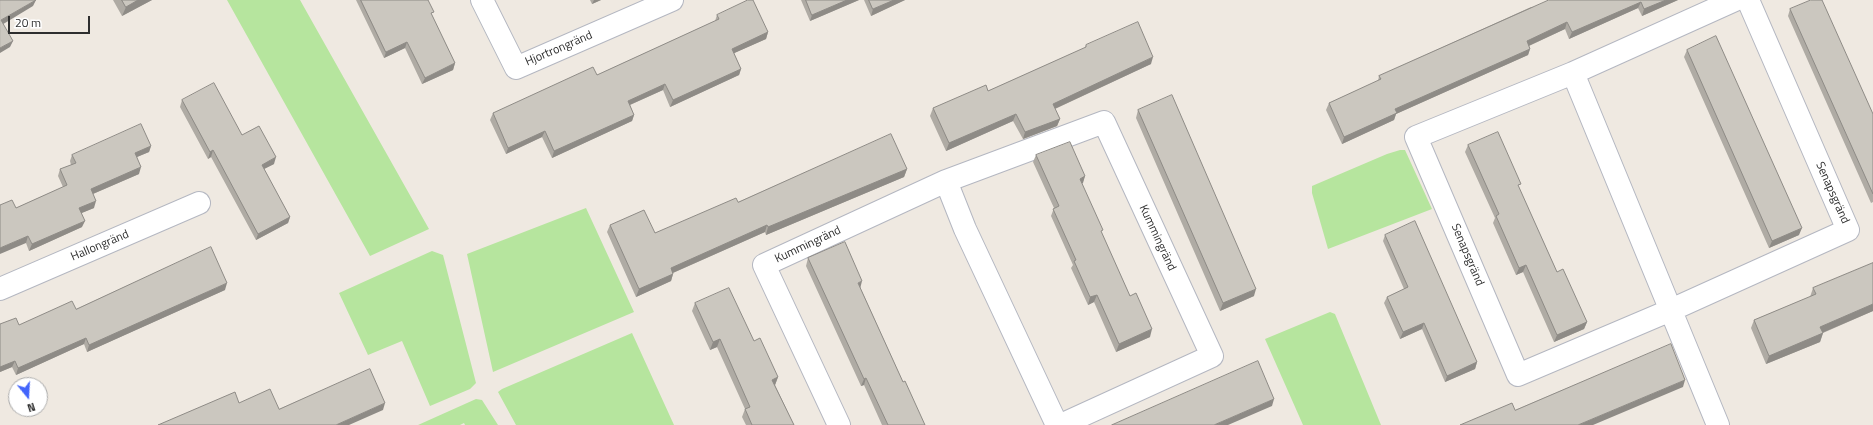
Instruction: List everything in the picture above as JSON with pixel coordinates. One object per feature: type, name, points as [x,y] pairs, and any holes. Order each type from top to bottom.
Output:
[{"type":"street","name":"Hjortrongränd","points":[[482,0],[516,68],[672,0]]},
{"type":"street","name":"Senapsgränd","points":[[1735,0],[1573,73],[1416,137],[1518,375],[1671,310],[1848,230],[1748,0]]},
{"type":"street","points":[[1573,73],[1718,425]]},
{"type":"street","name":"Kummingränd","points":[[839,425],[764,265],[946,181],[1104,122],[1212,356],[1061,425]]},
{"type":"street","points":[[946,181],[965,229],[1057,425]]},
{"type":"street","name":"Hallongränd","points":[[0,289],[199,203]]},
{"type":"green space","points":[[227,0],[300,0],[429,229],[370,256]]},
{"type":"green space","points":[[1405,150],[1432,209],[1328,249],[1312,193],[1312,186],[1387,154]]},
{"type":"green space","points":[[586,208],[634,312],[493,372],[467,254]]},
{"type":"green space","points":[[432,251],[443,255],[476,383],[470,389],[430,406],[402,341],[368,355],[339,293]]},
{"type":"green space","points":[[1330,312],[1335,314],[1381,425],[1303,425],[1265,339]]},
{"type":"green space","points":[[632,333],[674,425],[516,425],[498,392]]},
{"type":"green space","points":[[476,399],[482,400],[498,425],[465,425],[464,423],[460,425],[418,425]]},
{"type":"building","points":[[0,0],[36,0],[1,20],[13,41],[0,48]]},
{"type":"building","points":[[122,0],[138,0],[126,7]]},
{"type":"building","points":[[361,0],[428,0],[434,12],[431,13],[455,63],[425,78],[407,42],[386,52]]},
{"type":"building","points":[[748,0],[753,0],[768,32],[732,49],[741,69],[673,100],[665,84],[628,101],[634,115],[554,151],[545,131],[508,148],[493,113],[593,67],[597,75],[719,19],[717,15]]},
{"type":"building","points":[[806,0],[847,0],[812,15]]},
{"type":"building","points":[[869,0],[894,0],[873,9]]},
{"type":"building","points":[[1549,0],[1666,0],[1644,9],[1641,2],[1572,32],[1567,22],[1527,41],[1530,49],[1395,109],[1397,113],[1344,137],[1329,103],[1381,79],[1379,76]]},
{"type":"building","points":[[1811,0],[1822,0],[1873,114],[1873,194],[1790,9]]},
{"type":"building","points":[[1138,22],[1153,57],[1053,104],[1060,119],[1025,132],[1016,114],[949,143],[933,108],[986,85],[988,91]]},
{"type":"building","points":[[1716,36],[1802,228],[1772,241],[1687,50]]},
{"type":"building","points":[[214,83],[242,135],[259,126],[276,157],[262,165],[290,217],[258,234],[213,150],[210,152],[182,100]]},
{"type":"building","points":[[1172,95],[1256,289],[1223,303],[1138,110]]},
{"type":"building","points":[[141,124],[151,146],[135,153],[141,167],[91,189],[96,201],[79,208],[85,221],[32,244],[28,236],[0,248],[0,205],[12,200],[16,208],[67,185],[60,169],[76,163],[72,155]]},
{"type":"building","points":[[1498,132],[1521,184],[1518,185],[1557,272],[1563,269],[1587,322],[1557,335],[1526,265],[1519,268],[1496,216],[1499,214],[1468,145]]},
{"type":"building","points":[[891,134],[907,169],[768,227],[767,225],[671,268],[673,274],[639,289],[610,225],[644,210],[655,233],[736,198],[738,202]]},
{"type":"building","points":[[1070,142],[1085,176],[1080,179],[1103,230],[1101,231],[1130,296],[1136,293],[1152,329],[1119,344],[1097,295],[1090,297],[1074,261],[1076,260],[1053,209],[1059,206],[1036,155]]},
{"type":"building","points":[[1415,221],[1477,362],[1447,376],[1424,323],[1403,332],[1387,297],[1408,287],[1385,235]]},
{"type":"building","points":[[845,242],[862,281],[858,283],[903,382],[905,381],[925,425],[888,425],[866,378],[864,379],[808,258]]},
{"type":"building","points":[[211,247],[227,283],[89,345],[86,338],[18,368],[15,361],[0,367],[0,324],[16,318],[19,325],[72,301],[76,309]]},
{"type":"building","points":[[1873,263],[1873,304],[1820,327],[1823,333],[1769,356],[1754,320],[1816,294],[1813,288]]},
{"type":"building","points":[[729,288],[754,341],[760,338],[778,377],[772,380],[794,425],[752,425],[745,409],[750,407],[720,339],[713,342],[695,303]]},
{"type":"building","points":[[1671,344],[1685,380],[1578,425],[1460,425],[1512,403],[1515,410]]},
{"type":"building","points":[[1258,361],[1274,399],[1214,425],[1112,425]]},
{"type":"building","points":[[370,369],[385,403],[336,425],[158,425],[235,392],[239,403],[270,389],[279,409]]}]
